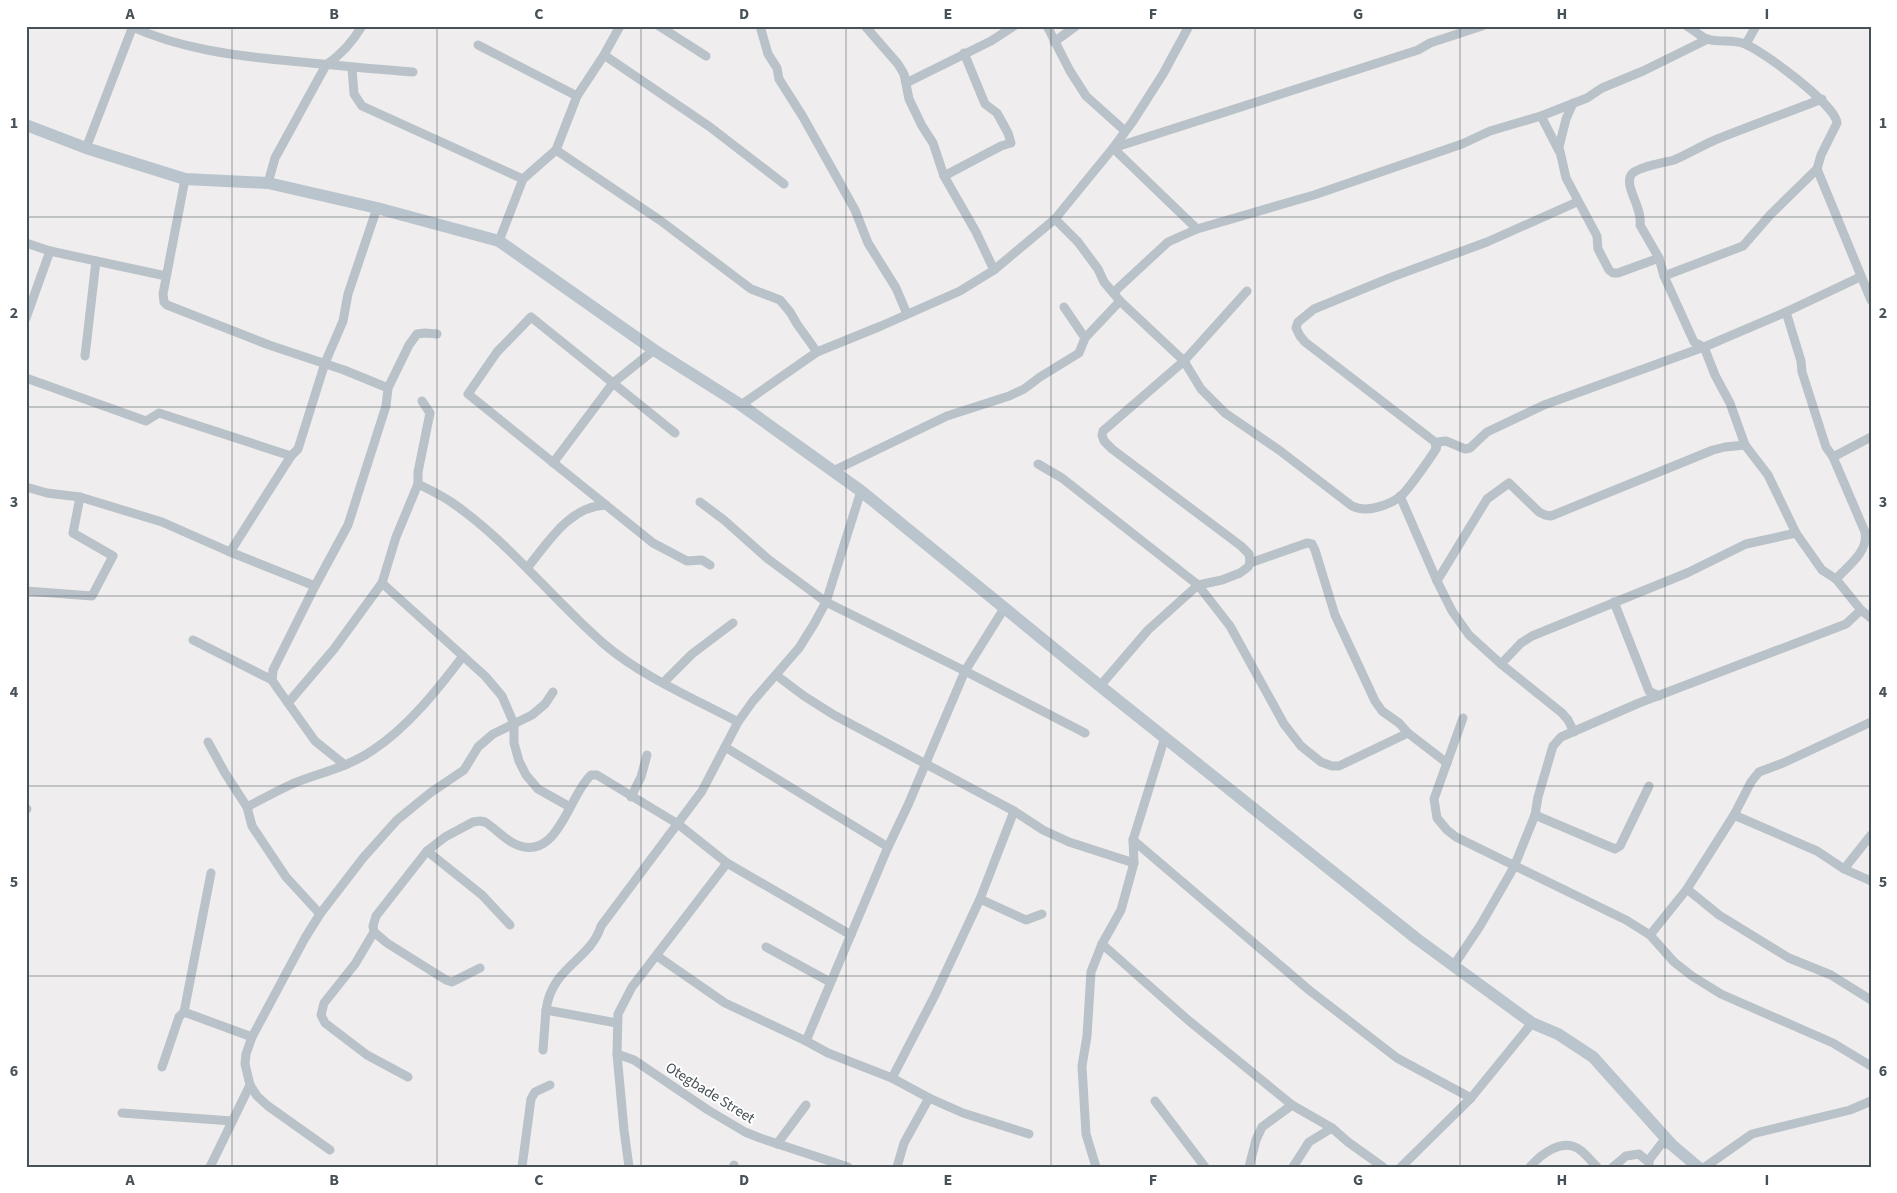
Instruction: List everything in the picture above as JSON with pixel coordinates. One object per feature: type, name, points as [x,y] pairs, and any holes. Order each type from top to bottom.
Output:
[{"type":"street","points":[[268,183],[275,158],[326,65],[341,55],[353,42],[362,26]]},
{"type":"street","points":[[500,241],[523,179],[556,150],[576,96],[604,55],[620,26]]},
{"type":"street","points":[[659,26],[706,56]]},
{"type":"street","points":[[760,26],[768,54],[777,68],[779,79],[803,117],[855,210],[868,243],[896,288],[907,314]]},
{"type":"street","points":[[865,26],[898,64],[904,74],[910,99],[922,126],[933,143],[944,176],[976,232],[994,270]]},
{"type":"street","points":[[906,82],[964,52],[991,41],[1014,26]]},
{"type":"street","points":[[1046,26],[1086,96],[1125,132]]},
{"type":"street","points":[[1054,42],[1076,26]]},
{"type":"street","points":[[741,405],[817,352],[960,291],[994,270],[1055,219],[1114,148],[1163,74],[1189,26]]},
{"type":"street","points":[[1114,148],[1338,77],[1482,26]]},
{"type":"street","points":[[1664,276],[1743,246],[1770,215],[1816,169],[1837,120],[1822,99],[1771,60],[1746,44],[1708,39],[1687,26]]},
{"type":"street","points":[[1746,44],[1756,26]]},
{"type":"street","points":[[86,148],[131,27],[164,38],[229,55],[352,68],[413,72]]},
{"type":"street","points":[[1114,292],[1168,242],[1197,229],[1314,195],[1462,144],[1490,131],[1541,116],[1573,103],[1708,39]]},
{"type":"street","points":[[478,45],[576,96]]},
{"type":"street","points":[[944,176],[1001,146],[1011,143],[1008,133],[997,113],[986,104],[964,52]]},
{"type":"street","points":[[604,55],[710,126],[784,184]]},
{"type":"street","points":[[352,68],[354,94],[362,106],[523,179]]},
{"type":"street","points":[[1822,99],[1712,141],[1674,160],[1634,171],[1629,183],[1641,218],[1640,225],[1659,258],[1664,276],[1694,342],[1704,347],[1730,403],[1745,445],[1768,474],[1796,533],[1822,570],[1836,579],[1861,610],[1871,618]]},
{"type":"street","points":[[1573,103],[1560,138],[1559,147],[1566,178],[1577,202],[1597,236],[1598,249],[1611,272],[1618,273],[1659,258]]},
{"type":"street","points":[[1541,116],[1561,156]]},
{"type":"street","points":[[26,125],[86,148],[185,179],[268,183],[377,208],[500,241],[654,350],[741,405],[861,491],[1377,908],[1532,1023],[1558,1034],[1593,1057],[1672,1146],[1698,1167]]},
{"type":"street","points":[[1114,148],[1197,229]]},
{"type":"street","points":[[556,150],[661,221],[751,289],[780,300],[817,352]]},
{"type":"street","points":[[1816,169],[1871,300]]},
{"type":"street","points":[[185,179],[166,276],[164,302],[170,307],[388,388]]},
{"type":"street","points":[[1436,449],[1435,442],[1305,342],[1296,328],[1298,322],[1314,309],[1392,277],[1487,242],[1577,202]]},
{"type":"street","points":[[230,552],[298,448],[325,363],[343,321],[348,294],[377,208]]},
{"type":"street","points":[[1055,219],[1078,242],[1098,269],[1104,282],[1120,301],[1184,360],[1201,389],[1225,413],[1279,450],[1359,510],[1368,510],[1400,496],[1436,449],[1438,442],[1442,440],[1465,449],[1470,448],[1487,432],[1544,405],[1704,347],[1786,312],[1860,277]]},
{"type":"street","points":[[26,243],[50,251],[166,276]]},
{"type":"street","points":[[26,318],[50,251]]},
{"type":"street","points":[[85,356],[96,261]]},
{"type":"street","points":[[1247,291],[1184,360],[1103,431],[1102,436],[1112,449],[1241,546],[1249,554],[1250,563]]},
{"type":"street","points":[[833,471],[947,416],[1010,396],[1024,389],[1079,353],[1085,338],[1120,301]]},
{"type":"street","points":[[1064,307],[1085,338]]},
{"type":"street","points":[[1786,312],[1801,360],[1802,372],[1826,447],[1833,457],[1862,523],[1867,539],[1860,553],[1836,579]]},
{"type":"street","points":[[675,433],[531,317],[497,352],[468,394],[654,543],[687,560],[702,560],[710,565]]},
{"type":"street","points":[[272,680],[273,670],[278,658],[348,525],[386,406],[388,388],[413,338],[417,334],[437,334]]},
{"type":"street","points":[[553,463],[613,383],[654,350]]},
{"type":"street","points":[[26,378],[146,421],[159,413],[291,456]]},
{"type":"street","points":[[288,703],[334,649],[382,584],[396,537],[418,484],[419,466],[430,413],[422,400]]},
{"type":"street","points":[[1833,457],[1871,437]]},
{"type":"street","points":[[1437,581],[1487,499],[1509,483],[1540,512],[1551,516],[1713,450],[1745,445]]},
{"type":"street","points":[[1038,464],[1062,478],[1198,585],[1230,626],[1284,724],[1300,746],[1321,762],[1338,766],[1408,733]]},
{"type":"street","points":[[418,484],[453,502],[494,534],[605,645],[644,672],[738,722]]},
{"type":"street","points":[[26,487],[47,493],[80,497],[162,522],[315,586]]},
{"type":"street","points":[[543,1050],[547,1000],[557,979],[597,937],[601,926],[702,791],[738,722],[799,648],[826,602],[861,491]]},
{"type":"street","points":[[1400,496],[1437,581],[1452,611],[1469,635],[1501,664],[1562,713],[1574,732]]},
{"type":"street","points":[[26,591],[92,596],[113,556],[73,533],[80,497]]},
{"type":"street","points":[[700,502],[724,520],[768,560],[826,602],[1085,733]]},
{"type":"street","points":[[528,566],[554,535],[577,513],[592,505],[606,505]]},
{"type":"street","points":[[1501,664],[1521,643],[1532,636],[1687,573],[1746,544],[1796,533]]},
{"type":"street","points":[[1100,686],[1148,630],[1198,585],[1222,580],[1240,573],[1250,563],[1307,543],[1312,544],[1335,615],[1368,689],[1382,711],[1447,763]]},
{"type":"street","points":[[382,584],[464,656],[502,696],[514,724],[514,743],[526,775],[538,789],[570,807]]},
{"type":"street","points":[[1614,602],[1649,691],[1659,696]]},
{"type":"street","points":[[806,1041],[965,671],[1005,607]]},
{"type":"street","points":[[1454,964],[1480,926],[1514,867],[1535,815],[1552,746],[1561,737],[1639,703],[1846,624],[1861,610]]},
{"type":"street","points":[[664,682],[692,654],[733,623]]},
{"type":"street","points":[[193,640],[272,680],[315,740],[345,765]]},
{"type":"street","points":[[248,807],[293,784],[345,765],[373,751],[395,733],[439,688],[464,656]]},
{"type":"street","points":[[776,675],[819,706],[1014,811],[1043,830],[1069,842],[1134,863]]},
{"type":"street","points":[[330,1150],[257,1096],[250,1085],[246,1069],[246,1054],[252,1037],[305,938],[320,914],[363,858],[397,820],[430,793],[464,770],[478,747],[493,734],[532,715],[546,704],[553,692]]},
{"type":"street","points":[[1463,718],[1434,799],[1435,813],[1439,822],[1456,837],[1514,867],[1626,920],[1650,935],[1674,962],[1721,994],[1833,1043],[1871,1066]]},
{"type":"street","points":[[1650,935],[1687,889],[1734,815],[1751,782],[1759,772],[1870,725]]},
{"type":"street","points":[[1096,1167],[1086,1134],[1082,1066],[1087,1036],[1091,972],[1102,944],[1121,910],[1134,863],[1133,840],[1165,737]]},
{"type":"street","points":[[208,742],[225,773],[248,807],[252,826],[286,877],[320,914]]},
{"type":"street","points":[[725,747],[888,847]]},
{"type":"street","points":[[630,797],[641,777],[648,754]]},
{"type":"street","points":[[408,1077],[366,1055],[322,1018],[321,1011],[324,1003],[355,964],[374,932],[373,926],[376,916],[427,851],[445,837],[473,822],[480,821],[493,827],[514,844],[539,847],[556,831],[591,775],[597,775],[630,797],[678,824],[726,863],[851,935]]},
{"type":"street","points":[[1535,815],[1615,849],[1620,846],[1648,786]]},
{"type":"street","points":[[892,1078],[935,995],[980,899],[1014,811]]},
{"type":"street","points":[[1734,815],[1817,851],[1844,869],[1871,881]]},
{"type":"street","points":[[1844,869],[1871,835]]},
{"type":"street","points":[[1133,840],[1309,990],[1390,1052],[1471,1098]]},
{"type":"street","points":[[427,851],[482,895],[510,925]]},
{"type":"street","points":[[630,1167],[624,1130],[617,1054],[618,1014],[626,996],[726,863]]},
{"type":"street","points":[[162,1066],[179,1017],[184,1012],[211,873]]},
{"type":"street","points":[[1687,889],[1719,915],[1789,958],[1831,975],[1871,1000]]},
{"type":"street","points":[[980,899],[1026,920],[1042,914]]},
{"type":"street","points":[[374,932],[387,943],[450,982],[480,968]]},
{"type":"street","points":[[1102,944],[1188,1020],[1292,1105],[1332,1128],[1348,1142],[1384,1167]]},
{"type":"street","points":[[766,947],[830,982]]},
{"type":"street","points":[[657,956],[725,1003],[828,1053],[892,1078],[929,1098],[964,1113],[1029,1134]]},
{"type":"street","points":[[546,1010],[617,1024]]},
{"type":"street","points":[[184,1012],[252,1037]]},
{"type":"street","points":[[1401,1167],[1471,1098],[1532,1023]]},
{"type":"street","name":"Otegbade Street","points":[[617,1054],[634,1060],[708,1110],[745,1132],[848,1167]]},
{"type":"street","points":[[210,1167],[250,1085]]},
{"type":"street","points":[[522,1167],[531,1099],[535,1092],[550,1085]]},
{"type":"street","points":[[896,1167],[904,1143],[929,1098]]},
{"type":"street","points":[[1155,1101],[1204,1166]]},
{"type":"street","points":[[1705,1167],[1752,1134],[1850,1110],[1871,1101]]},
{"type":"street","points":[[777,1144],[806,1105]]},
{"type":"street","points":[[1249,1167],[1256,1140],[1262,1127],[1292,1105]]},
{"type":"street","points":[[122,1113],[232,1121]]},
{"type":"street","points":[[1293,1167],[1309,1142],[1332,1128]]},
{"type":"street","points":[[1613,1167],[1626,1156],[1639,1154],[1649,1164],[1662,1143],[1672,1146]]},
{"type":"street","points":[[1530,1167],[1543,1153],[1567,1146],[1578,1149],[1597,1167]]}]
